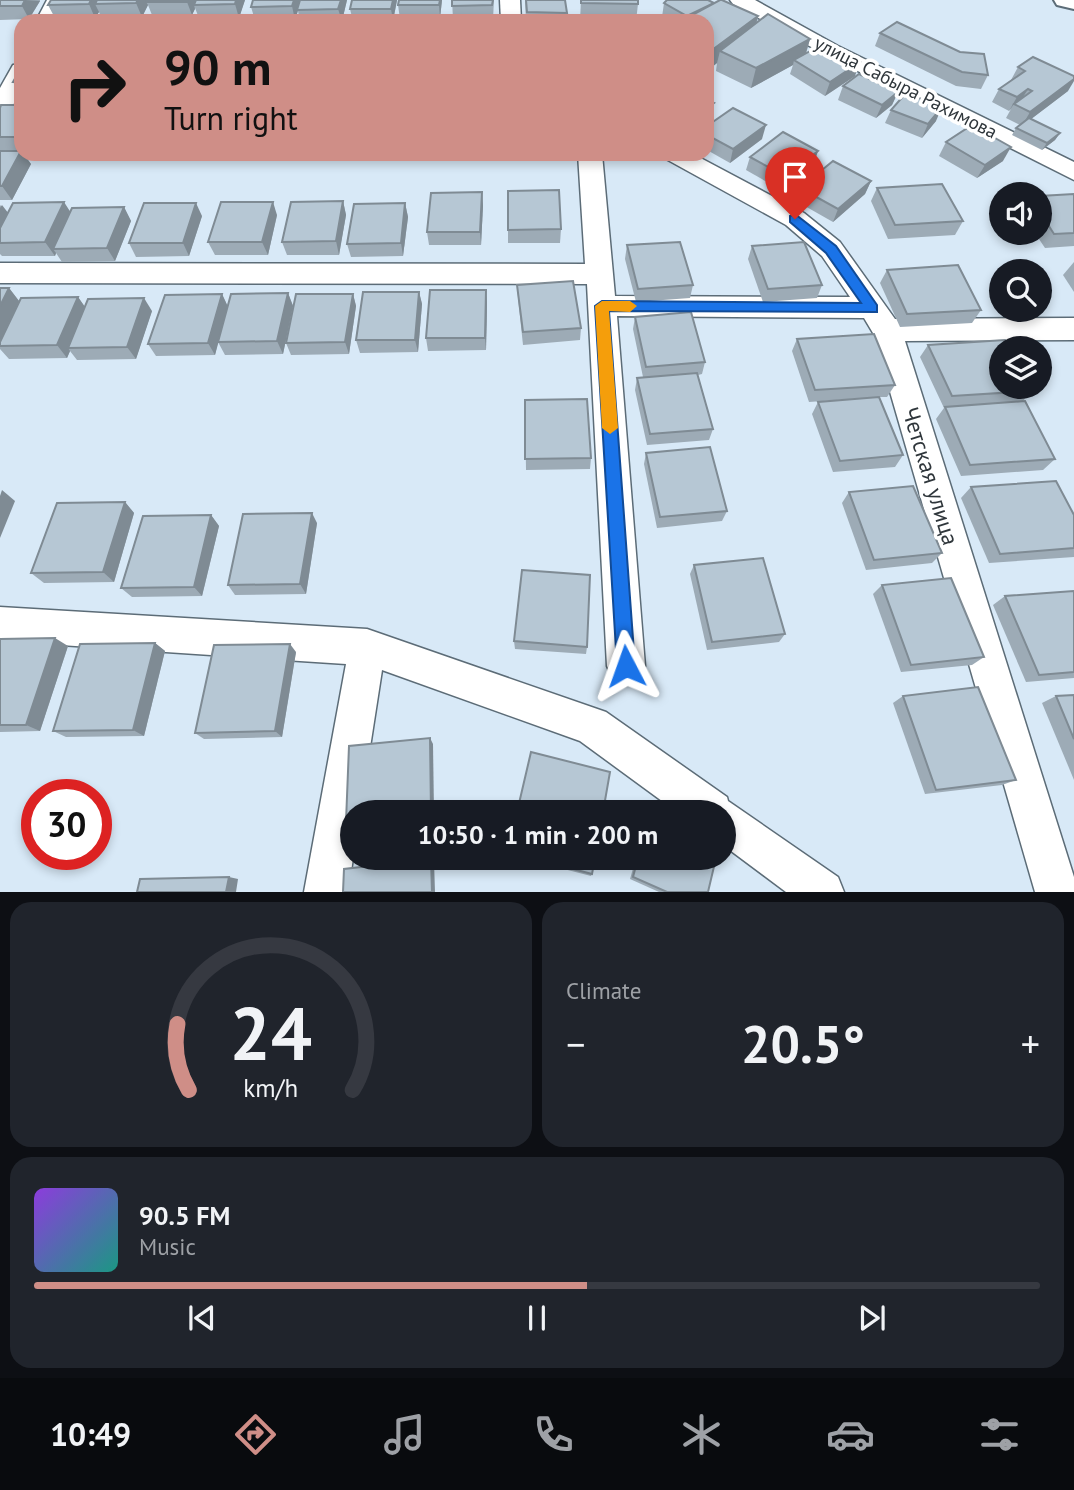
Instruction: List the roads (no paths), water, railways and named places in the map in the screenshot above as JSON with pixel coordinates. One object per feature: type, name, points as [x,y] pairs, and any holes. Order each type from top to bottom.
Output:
[{"type":"main road","points":[[1066,0],[1074,2]]},
{"type":"street","name":"улица Сабыра Рахимова","points":[[740,0],[831,50],[1074,172]]},
{"type":"street","points":[[6,107],[14,87]]},
{"type":"street","points":[[591,161],[626,666]]},
{"type":"street","name":"Четская улица","points":[[687,161],[795,219],[831,249],[880,319],[1057,891]]},
{"type":"street","points":[[0,273],[600,274]]},
{"type":"street","points":[[602,306],[1074,329]]},
{"type":"street","points":[[0,624],[367,647],[592,726],[695,800]]},
{"type":"street","points":[[326,891],[367,647]]},
{"type":"street","points":[[736,829],[823,891]]}]
